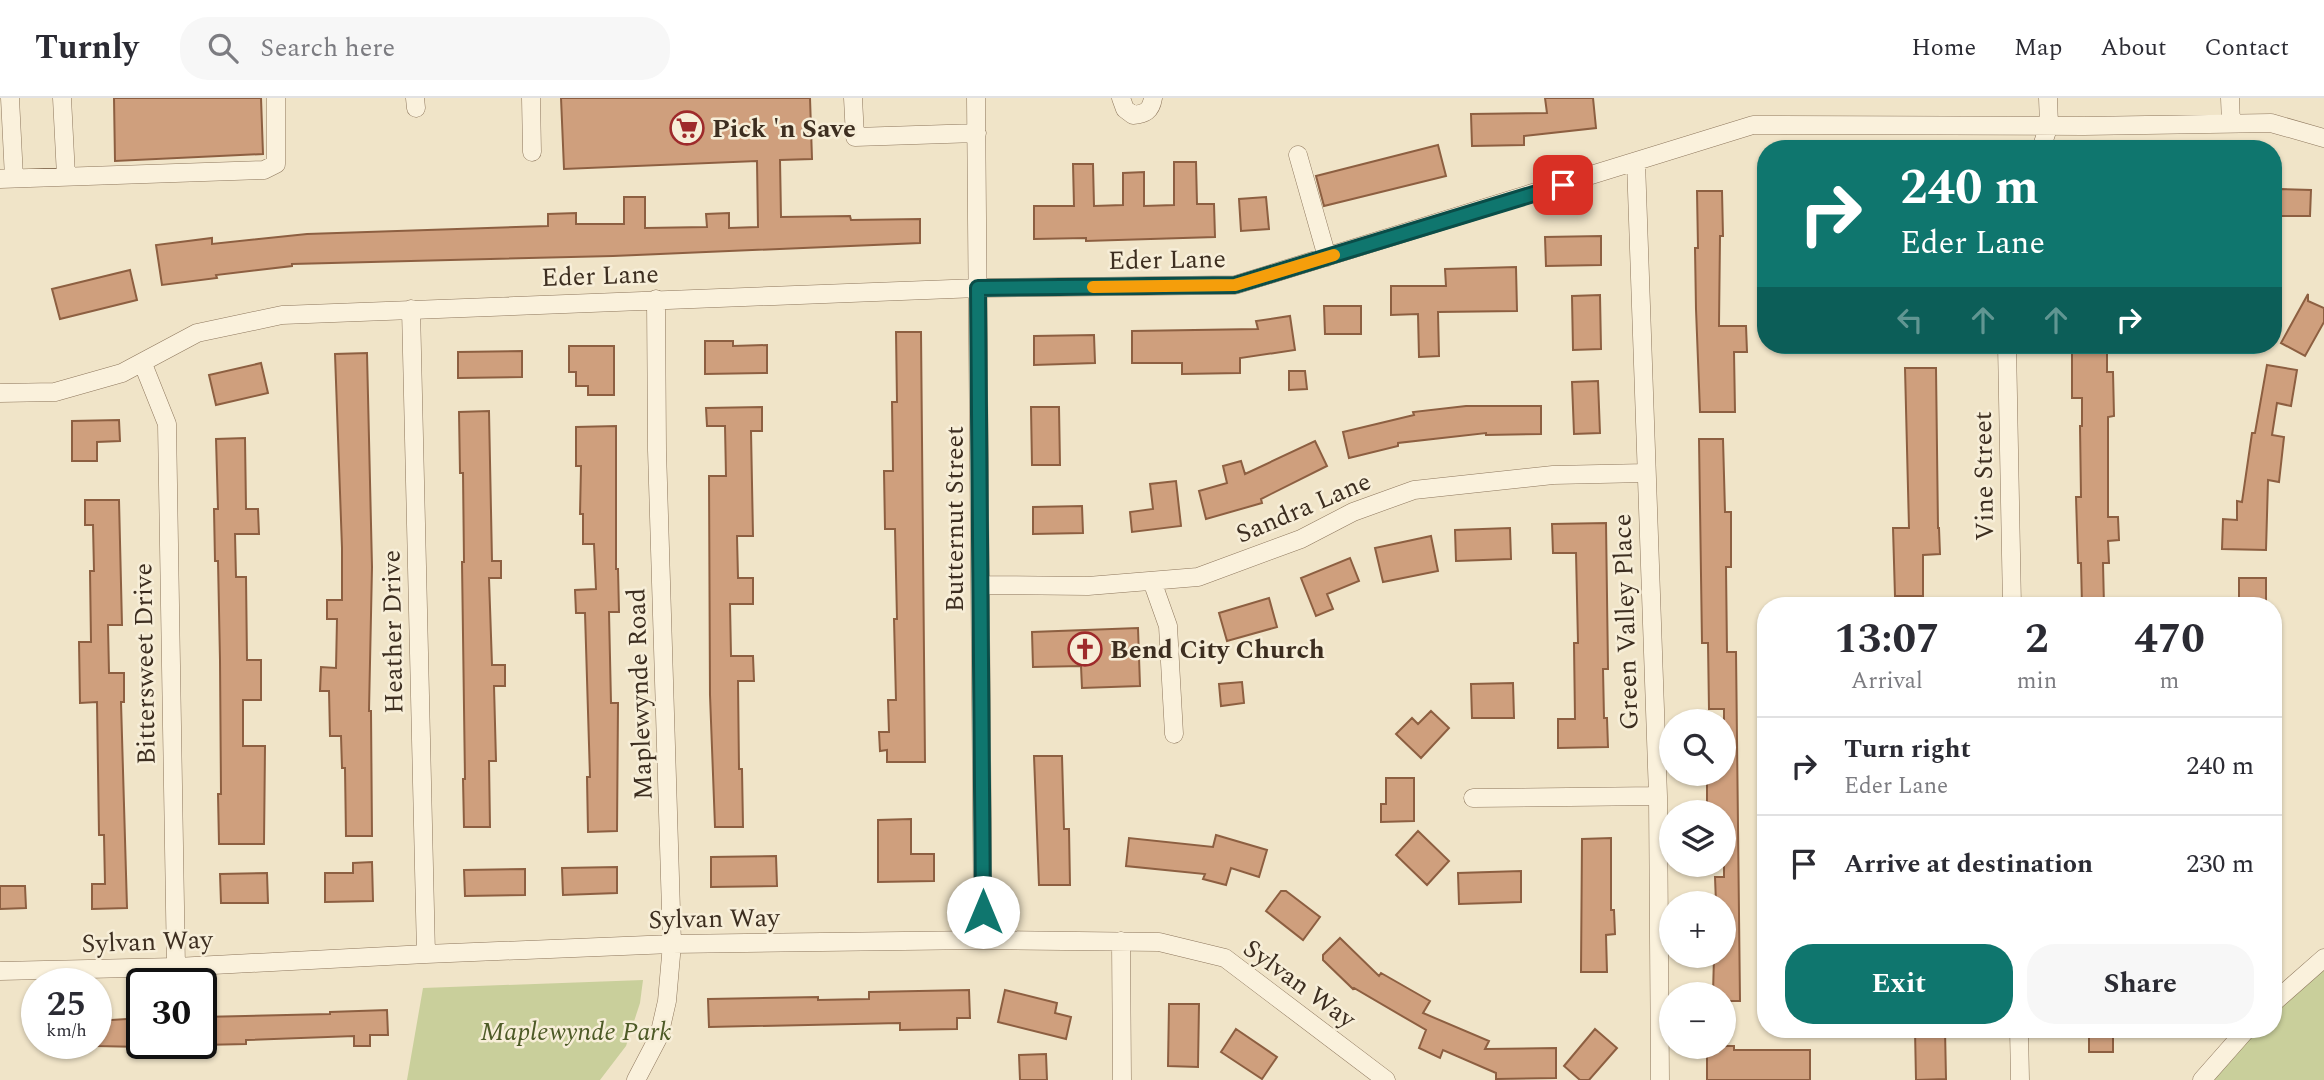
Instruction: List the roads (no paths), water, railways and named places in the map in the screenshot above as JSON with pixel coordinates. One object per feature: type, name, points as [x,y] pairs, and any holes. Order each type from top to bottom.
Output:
[{"type":"street","points":[[10,98],[7,178],[264,170],[276,164],[276,98]]},
{"type":"street","points":[[62,98],[66,176]]},
{"type":"street","points":[[531,98],[532,152]]},
{"type":"street","points":[[853,98],[855,137],[977,133]]},
{"type":"street","name":"Butternut Street","points":[[976,98],[984,940]]},
{"type":"street","points":[[1121,98],[1125,109],[1133,115],[1143,114],[1152,107],[1153,98]]},
{"type":"street","points":[[2045,140],[2049,125],[2048,98]]},
{"type":"street","points":[[2230,98],[2231,124]]},
{"type":"street","name":"Eder Lane","points":[[0,393],[55,392],[122,373],[197,333],[282,315],[978,288],[1235,285],[1754,125],[2084,126],[2271,123],[2324,138]]},
{"type":"street","points":[[1298,155],[1327,257]]},
{"type":"street","name":"Green Valley Place","points":[[1636,162],[1658,796],[1660,1080]]},
{"type":"street","name":"Maplewynde Road","points":[[636,1080],[659,1036],[667,1001],[672,944],[657,450],[656,299]]},
{"type":"street","name":"Heather Drive","points":[[411,309],[426,954]]},
{"type":"street","name":"Vine Street","points":[[2007,354],[2012,597]]},
{"type":"street","name":"Bittersweet Drive","points":[[143,364],[167,424],[176,967]]},
{"type":"street","name":"Sandra Lane","points":[[981,585],[1088,586],[1198,578],[1301,539],[1353,512],[1414,490],[1553,475],[1646,473]]},
{"type":"street","points":[[1153,581],[1168,626],[1174,734]]},
{"type":"street","points":[[1473,798],[1658,796]]},
{"type":"street","name":"Sylvan Way","points":[[0,971],[176,967],[672,944],[984,940],[1159,942],[1225,958],[1386,1080]]},
{"type":"street","points":[[1121,941],[1122,1080]]},
{"type":"street","points":[[2282,995],[2324,958]]},
{"type":"street","points":[[2019,1038],[2020,1080]]},
{"type":"street","points":[[2202,1080],[2239,1038]]},
{"type":"place","name":"Pick 'n Save","points":[[687,128]]},
{"type":"place","name":"Bend City Church","points":[[1085,649]]},
{"type":"park label","name":"Maplewynde Park","points":[[576,1031]]}]
